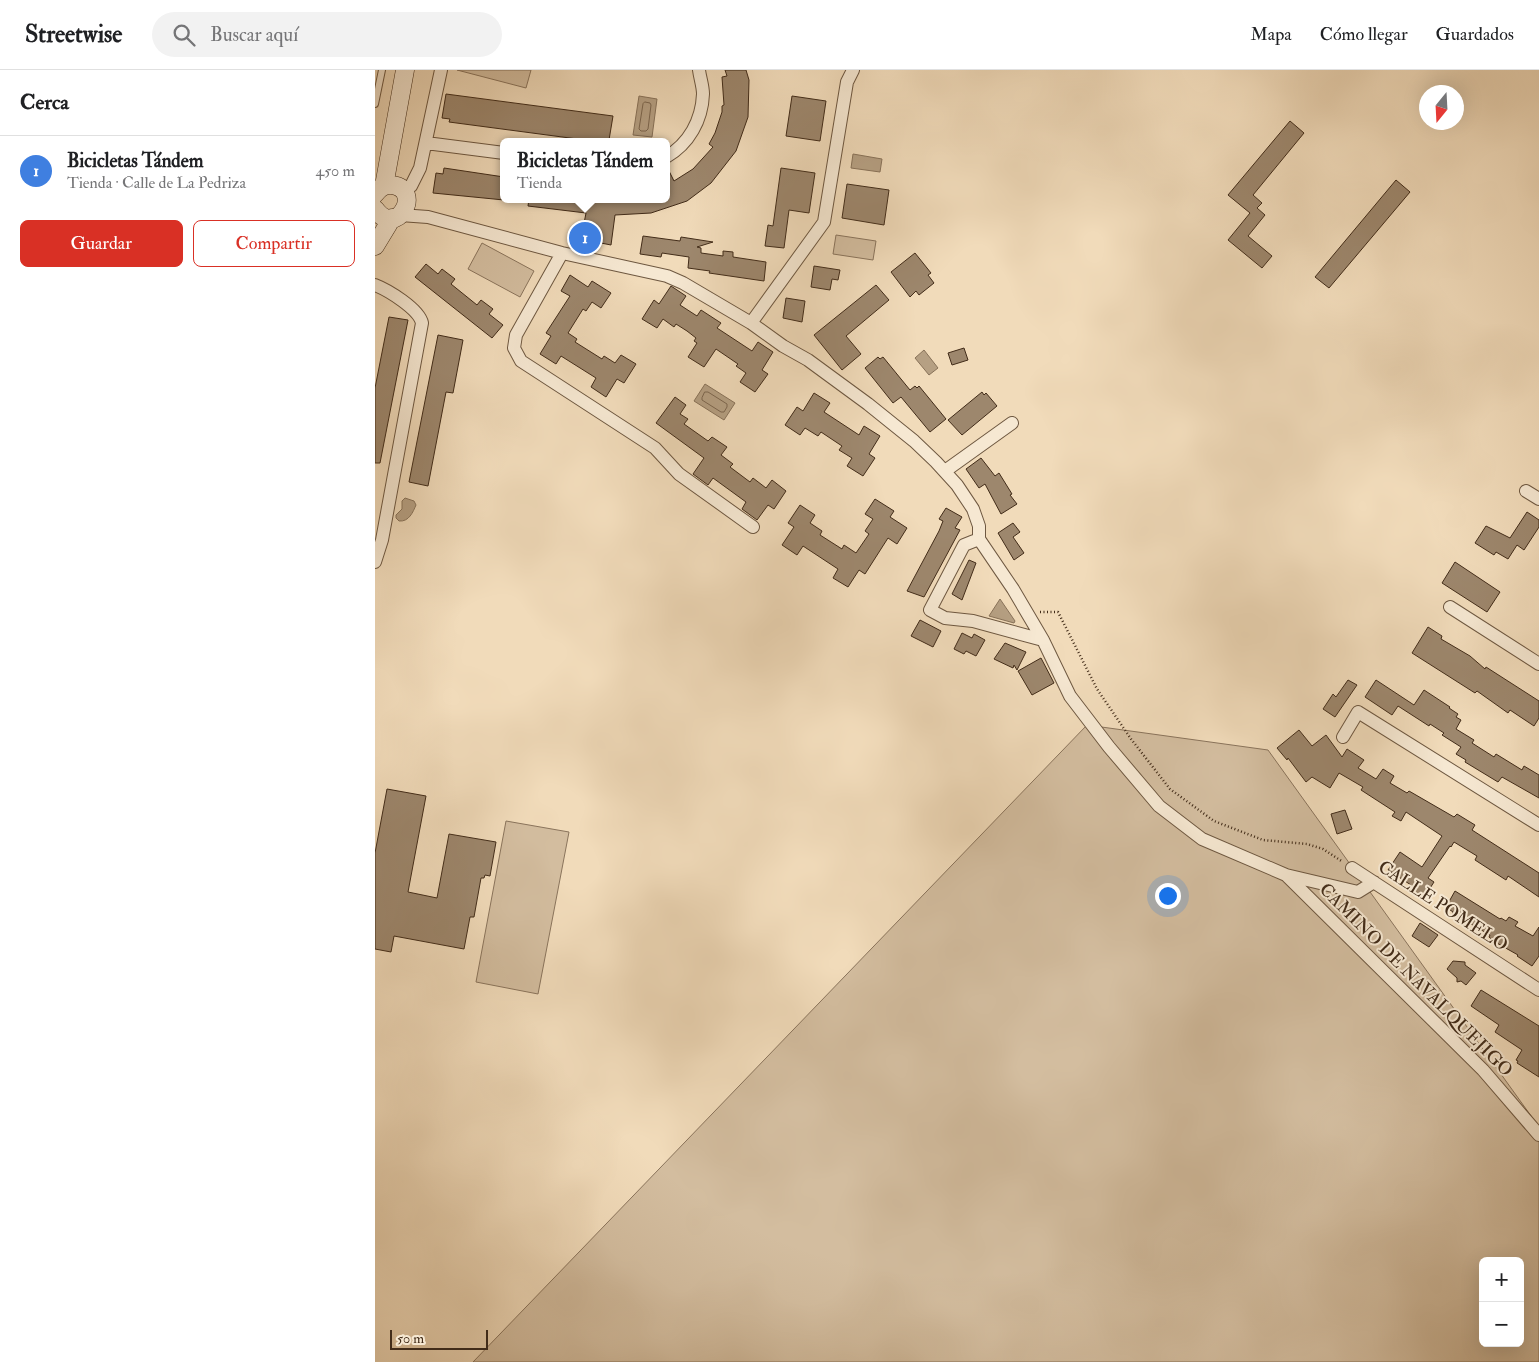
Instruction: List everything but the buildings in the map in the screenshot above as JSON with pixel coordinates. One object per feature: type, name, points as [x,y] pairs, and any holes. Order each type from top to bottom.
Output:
[{"type":"main road","points":[[375,246],[390,197],[391,146],[405,70]]},
{"type":"main road","points":[[375,210],[383,217],[390,197]]},
{"type":"street","points":[[390,197],[411,186],[415,181],[426,143],[441,70]]},
{"type":"street","points":[[670,155],[691,135],[700,115],[703,92],[699,70]]},
{"type":"street","points":[[751,323],[824,222],[847,82],[853,70]]},
{"type":"street","points":[[426,143],[500,152]]},
{"type":"street","points":[[390,197],[428,217],[561,253],[667,276],[683,283],[751,323],[783,346],[808,360],[914,441],[945,471],[973,509],[979,526],[979,539],[1043,640],[1071,696],[1109,747],[1159,806],[1202,839],[1286,875],[1358,892],[1374,882]]},
{"type":"street","points":[[561,253],[516,335],[514,348],[521,362],[655,448],[679,474],[753,527]]},
{"type":"street","points":[[375,285],[390,291],[415,312],[421,319],[421,323],[382,540],[375,562]]},
{"type":"street","points":[[945,471],[1012,423]]},
{"type":"street","points":[[1526,492],[1539,500]]},
{"type":"street","points":[[979,539],[964,545],[930,610],[945,618],[973,621],[1043,640]]},
{"type":"street","points":[[1450,607],[1539,664]]},
{"type":"street","points":[[1343,737],[1358,712],[1539,825]]},
{"type":"street","name":"CALLE POMELO","points":[[1352,868],[1539,988]]},
{"type":"street","name":"CAMINO DE NAVALQUEJIGO","points":[[1286,875],[1483,1070],[1539,1135]]},
{"type":"lane","points":[[375,104],[382,70]]},
{"type":"path","points":[[1026,611],[1058,612],[1097,689],[1131,739],[1170,789],[1214,821],[1263,840],[1307,844],[1323,849],[1352,868]]},
{"type":"shaded area","points":[[457,70],[531,70],[526,88]]},
{"type":"shaded area","points":[[836,235],[876,241],[873,260],[833,254]]},
{"type":"shaded area","points":[[482,243],[534,271],[520,297],[468,269]]},
{"type":"shaded area","points":[[1087,725],[1268,750],[1539,1127],[1539,1362],[473,1362]]},
{"type":"shaded area","points":[[506,821],[569,832],[538,994],[476,982]]},
{"type":"water","points":[[639,96],[657,99],[652,137],[633,135]]},
{"type":"water","points":[[853,154],[882,159],[880,172],[851,168]]},
{"type":"water","points":[[924,350],[938,368],[929,375],[915,358]]},
{"type":"water","points":[[705,384],[735,403],[724,420],[694,401]]},
{"type":"water","points":[[405,498],[414,501],[416,505],[408,518],[399,521],[396,515],[402,509],[402,501]]},
{"type":"water","points":[[1000,599],[1015,621],[1014,623],[989,616]]},
{"type":"place","name":"Bicicletas Tándem","points":[[585,238]]}]
